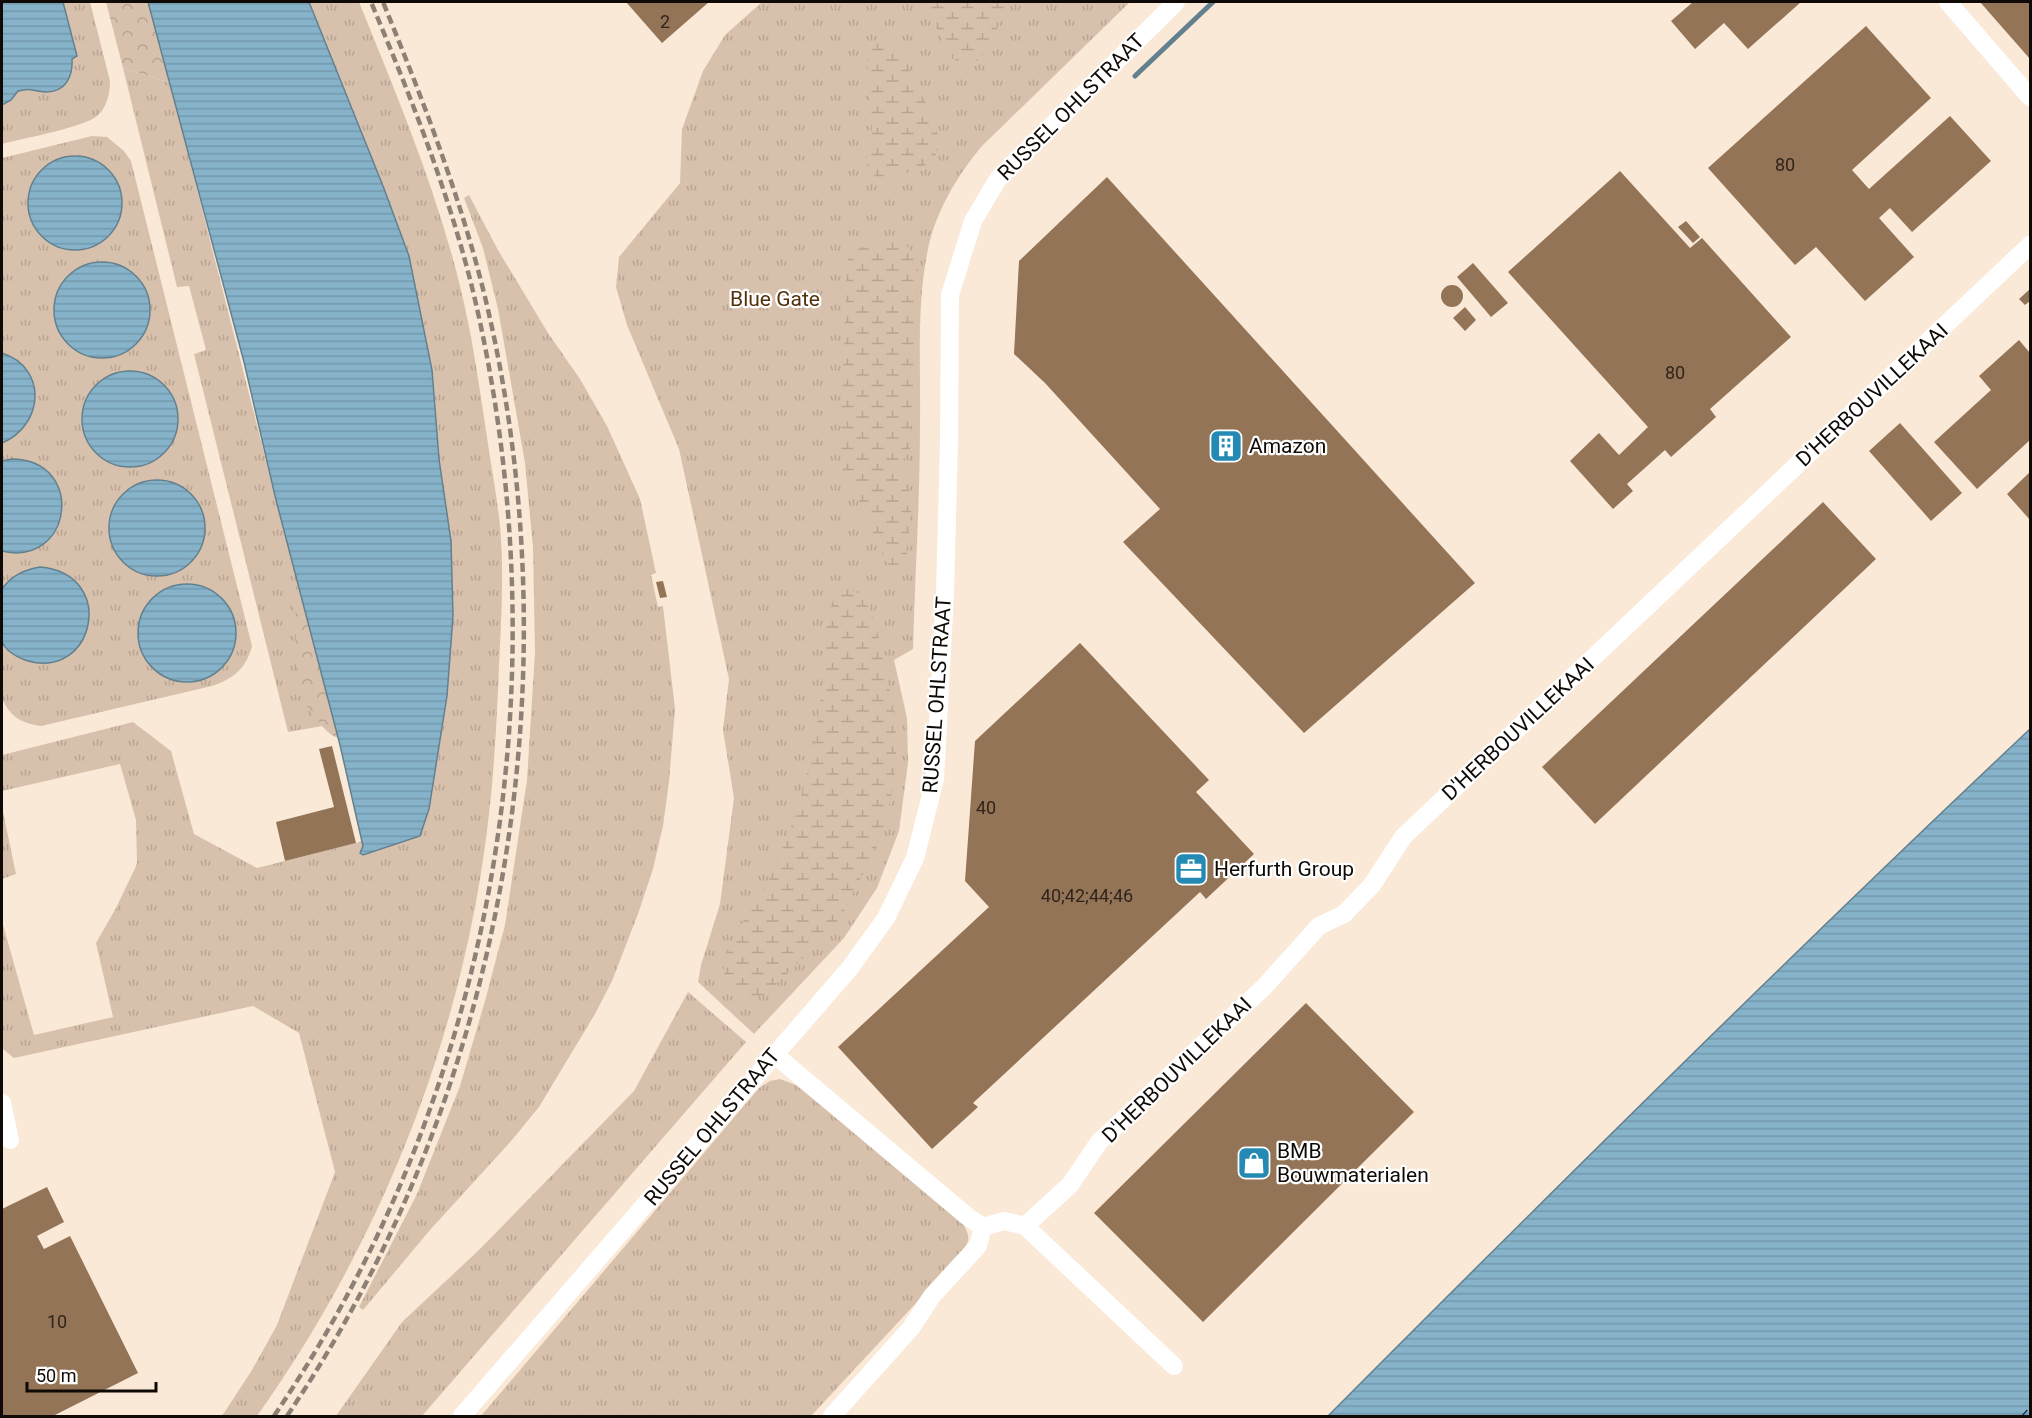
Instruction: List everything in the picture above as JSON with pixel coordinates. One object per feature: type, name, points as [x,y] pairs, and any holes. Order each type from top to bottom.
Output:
[{"type":"street","name":"RUSSEL OHLSTRAAT","points":[[462,1416],[774,1053],[850,968],[886,918],[915,858],[935,778],[945,571],[950,296],[974,221],[998,179],[1176,2]]},
{"type":"street","points":[[1948,2],[2031,97]]},
{"type":"street","name":"D'HERBOUVILLEKAAI","points":[[1026,1226],[1070,1185],[1099,1142],[1265,986],[1319,926],[1344,914],[1372,885],[1403,837],[2031,245]]},
{"type":"street","points":[[774,1053],[983,1227]]},
{"type":"street","points":[[2,1103],[10,1140]]},
{"type":"street","points":[[983,1227],[1004,1221],[1026,1226],[1174,1366]]},
{"type":"street","points":[[832,1416],[911,1328],[932,1296],[978,1246],[983,1227]]},
{"type":"green space","points":[[2,2],[90,2],[110,81],[107,100],[97,116],[66,129],[2,144]]},
{"type":"green space","points":[[106,2],[183,2],[276,500],[244,362],[170,83],[123,68]]},
{"type":"green space","points":[[287,2],[359,2],[414,140],[449,246],[464,301],[500,526],[502,587],[497,708],[489,813],[475,909],[457,987],[435,1063],[408,1138],[377,1211],[341,1282],[301,1350],[257,1416],[222,1416],[252,1370],[277,1325],[335,1172],[299,1033],[253,1006],[14,1058],[3,1049],[2,921],[34,1035],[113,1017],[96,943],[137,864],[136,820],[120,764],[2,791],[2,755],[133,722],[171,751],[194,834],[257,868],[356,843],[408,823]]},
{"type":"green space","name":"Blue Gate","points":[[762,2],[1130,2],[983,145],[965,168],[936,221],[924,271],[920,315],[919,482],[913,649],[894,660],[907,718],[908,763],[899,831],[877,888],[844,938],[754,1034],[698,982],[720,904],[734,798],[723,730],[729,679],[679,449],[627,325],[616,287],[619,257],[680,183],[682,129],[703,71],[725,35]]},
{"type":"green space","points":[[928,2],[1008,2],[990,46],[976,62],[962,63],[949,57],[931,15]]},
{"type":"green space","points":[[882,40],[910,67],[909,75],[928,108],[936,128],[939,144],[932,162],[898,177],[880,181],[868,169],[866,162],[872,132],[867,62],[875,41]]},
{"type":"green space","points":[[123,68],[170,83],[276,500],[286,505],[334,724],[288,732],[194,354],[206,350],[189,286],[177,287]]},
{"type":"green space","points":[[92,136],[107,137],[124,151],[131,161],[252,646],[246,661],[238,672],[220,683],[41,726],[17,718],[2,698],[2,158]]},
{"type":"green space","points":[[469,195],[498,250],[607,426],[640,499],[656,573],[651,575],[658,607],[663,606],[675,709],[669,782],[663,826],[653,869],[612,981],[595,1014],[539,1107],[363,1310],[359,1307],[417,1194],[460,1086],[505,925],[527,780],[535,652],[533,547],[525,463],[498,309],[483,248],[464,198]]},
{"type":"green space","points":[[898,241],[912,252],[918,270],[910,451],[894,470],[910,492],[912,505],[905,570],[893,568],[886,562],[852,484],[843,471],[840,455],[847,261],[851,255],[862,248]]},
{"type":"green space","points":[[299,584],[338,738],[329,733],[317,720],[299,684],[296,659],[296,618],[291,591]]},
{"type":"green space","points":[[846,587],[855,591],[868,606],[878,636],[890,692],[896,742],[895,773],[888,809],[870,860],[838,920],[812,950],[764,995],[748,999],[732,990],[724,974],[723,959],[769,879],[797,813],[815,741],[824,675],[826,624],[834,597],[839,588]]},
{"type":"green space","points":[[2,807],[16,874],[2,879]]},
{"type":"green space","points":[[688,992],[746,1042],[422,1416],[336,1416],[402,1322],[479,1250],[634,1091]]},
{"type":"green space","points":[[780,1079],[796,1085],[960,1219],[967,1231],[968,1240],[956,1260],[811,1416],[481,1416],[759,1088],[770,1081]]},
{"type":"water","points":[[2,2],[63,2],[77,56],[72,59],[67,82],[59,89],[42,92],[27,89],[18,91],[11,100],[2,105]]},
{"type":"water","points":[[148,2],[309,2],[409,256],[432,370],[439,459],[451,541],[453,616],[447,696],[429,809],[420,836],[363,855],[360,853],[363,846],[340,745],[276,500],[244,362]]},
{"type":"water","points":[[66,156],[84,156],[109,169],[119,185],[122,203],[119,221],[109,237],[84,250],[66,250],[41,237],[28,212],[28,194],[41,169]]},
{"type":"water","points":[[102,262],[120,266],[136,276],[146,292],[150,310],[146,328],[136,344],[120,354],[102,358],[84,354],[68,344],[58,328],[54,310],[58,292],[68,276],[84,266]]},
{"type":"water","points":[[2,353],[17,360],[27,371],[33,383],[35,397],[33,411],[26,423],[16,435],[2,443]]},
{"type":"water","points":[[130,371],[148,374],[164,385],[175,401],[178,419],[175,437],[164,453],[148,464],[130,467],[112,464],[96,453],[85,437],[82,419],[85,401],[96,385],[112,374]]},
{"type":"water","points":[[12,459],[36,464],[52,476],[60,493],[61,512],[56,530],[44,544],[26,552],[2,551],[2,461]]},
{"type":"water","points":[[157,480],[175,484],[191,494],[201,510],[205,528],[201,546],[191,562],[175,572],[157,576],[139,572],[123,562],[113,546],[109,528],[113,510],[123,494],[139,484]]},
{"type":"water","points":[[40,567],[65,574],[81,588],[88,606],[88,625],[81,643],[68,656],[49,663],[25,660],[14,655],[3,643],[1,634],[2,589],[19,574]]},
{"type":"water","points":[[187,584],[206,588],[221,599],[232,614],[236,633],[232,652],[221,667],[206,678],[187,682],[168,678],[153,667],[142,652],[138,633],[142,614],[153,599],[168,588]]},
{"type":"water","points":[[2030,729],[2030,1416],[1328,1416],[1676,1070]]},
{"type":"building","points":[[626,2],[709,2],[662,43]]},
{"type":"building","points":[[1693,2],[1801,2],[1748,49],[1724,23],[1695,49],[1671,21]]},
{"type":"building","points":[[1980,2],[2030,2],[2030,59]]},
{"type":"building","points":[[1866,26],[1931,98],[1852,170],[1869,189],[1950,116],[1991,161],[1912,232],[1890,208],[1879,218],[1914,257],[1865,301],[1816,247],[1795,265],[1708,168]]},
{"type":"building","points":[[1620,171],[1690,248],[1702,238],[1791,337],[1710,409],[1716,417],[1671,457],[1665,450],[1627,484],[1633,491],[1613,509],[1570,461],[1599,433],[1619,455],[1648,427],[1508,272]]},
{"type":"building","name":"Amazon","points":[[1107,177],[1475,583],[1304,733],[1123,542],[1160,509],[1045,383],[1014,354],[1019,261]]},
{"type":"building","points":[[1686,221],[1700,237],[1693,243],[1678,227]]},
{"type":"building","points":[[1473,263],[1508,303],[1491,317],[1457,277]]},
{"type":"building","points":[[1452,285],[1460,288],[1463,296],[1460,304],[1452,307],[1444,304],[1441,296],[1444,288]]},
{"type":"building","points":[[2030,289],[2030,301],[2025,305],[2019,299]]},
{"type":"building","points":[[1465,307],[1476,320],[1465,331],[1453,318]]},
{"type":"building","points":[[2019,340],[2030,353],[2030,440],[1977,489],[1934,442],[1991,390],[1979,376]]},
{"type":"building","points":[[1900,423],[1962,493],[1931,521],[1869,451]]},
{"type":"building","points":[[2030,472],[2030,520],[2007,494]]},
{"type":"building","points":[[1823,502],[1876,559],[1595,824],[1542,767]]},
{"type":"building","points":[[663,581],[667,597],[660,598],[656,582]]},
{"type":"building","points":[[1080,643],[1209,780],[1196,792],[1254,854],[1206,899],[1200,892],[973,1103],[978,1107],[932,1149],[838,1047],[989,907],[965,881],[975,741]]},
{"type":"building","points":[[332,746],[356,843],[285,861],[276,822],[334,807],[319,749]]},
{"type":"building","name":"BMB Bouwmaterialen","points":[[1306,1003],[1414,1112],[1203,1322],[1094,1213]]},
{"type":"building","points":[[47,1187],[64,1222],[37,1236],[44,1249],[70,1236],[138,1373],[53,1416],[2,1416],[2,1209]]},
{"type":"waterway","points":[[1135,76],[1213,2]]},
{"type":"ferry route","points":[[2022,1416],[2030,1407]]},
{"type":"railway","points":[[274,1416],[350,1291],[411,1159],[458,1022],[491,881],[509,738],[512,593],[501,448],[476,304],[443,189],[416,113],[371,2]]},
{"type":"railway","points":[[287,1416],[362,1290],[423,1158],[470,1019],[502,877],[520,732],[523,586],[512,441],[485,297],[452,184],[383,2]]},
{"type":"place","name":"Amazon","points":[[1226,446]]},
{"type":"place","name":"Herfurth Group","points":[[1191,869]]},
{"type":"place","name":"BMB Bouwmaterialen","points":[[1254,1163]]}]
